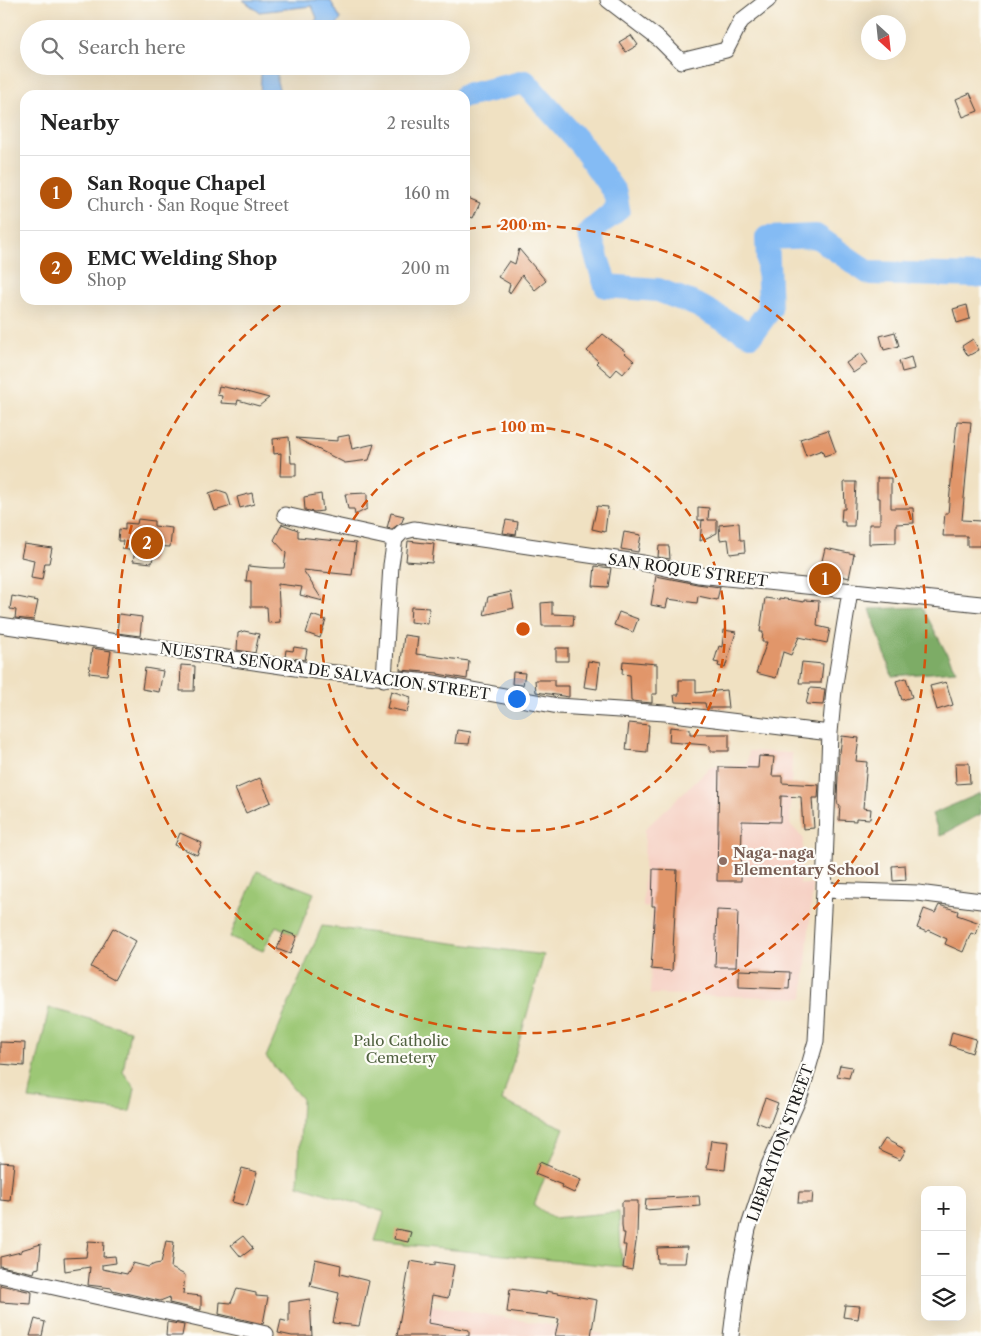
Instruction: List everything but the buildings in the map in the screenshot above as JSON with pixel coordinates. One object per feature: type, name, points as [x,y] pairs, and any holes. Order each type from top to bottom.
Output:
[{"type":"street","points":[[608,0],[660,40],[681,61],[726,50],[741,21],[768,0]]},
{"type":"street","points":[[285,515],[395,539],[391,565],[384,679]]},
{"type":"street","name":"SAN ROQUE STREET","points":[[395,539],[402,532],[414,529],[643,562],[698,575],[981,604]]},
{"type":"street","name":"LIBERATION STREET","points":[[731,1336],[738,1279],[748,1229],[769,1165],[801,1093],[816,1041],[830,733],[834,690],[850,591]]},
{"type":"street","name":"NUESTRA SEÑORA DE SALVACION STREET","points":[[0,625],[316,671],[429,682],[558,706],[665,712],[830,733]]},
{"type":"street","points":[[824,890],[918,893],[981,901]]},
{"type":"street","points":[[0,1275],[266,1334],[265,1336]]},
{"type":"shaded area","name":"Naga-naga Elementary School","points":[[749,751],[792,753],[790,824],[803,838],[800,884],[813,884],[803,998],[650,994],[652,908],[643,907],[645,829],[711,766],[747,765]]},
{"type":"shaded area","points":[[403,1301],[603,1334],[603,1336],[397,1336]]},
{"type":"green space","points":[[922,607],[956,671],[892,676],[870,609]]},
{"type":"green space","points":[[981,793],[981,814],[940,836],[932,814]]},
{"type":"green space","points":[[257,871],[314,893],[297,936],[276,926],[263,951],[230,937]]},
{"type":"green space","name":"Palo Catholic Cemetery","points":[[322,926],[544,955],[502,1101],[564,1128],[534,1205],[553,1218],[619,1212],[622,1267],[375,1242],[384,1212],[298,1185],[302,1099],[266,1057]]},
{"type":"green space","points":[[49,1008],[130,1030],[123,1072],[135,1088],[130,1112],[29,1099]]},
{"type":"water","points":[[243,0],[330,0],[341,19],[316,20],[317,18],[312,6],[259,12]]},
{"type":"water","points":[[261,75],[277,75],[279,90],[260,90]]},
{"type":"waterway","points":[[470,95],[525,82],[582,146],[615,193],[618,209],[589,233],[606,286],[658,290],[697,305],[751,335],[770,309],[767,238],[816,236],[869,273],[981,276]]},
{"type":"place","name":"EMC Welding Shop","points":[[147,543]]},
{"type":"place","name":"San Roque Chapel","points":[[825,579]]},
{"type":"place","name":"Naga-naga Elementary School","points":[[723,861]]}]
